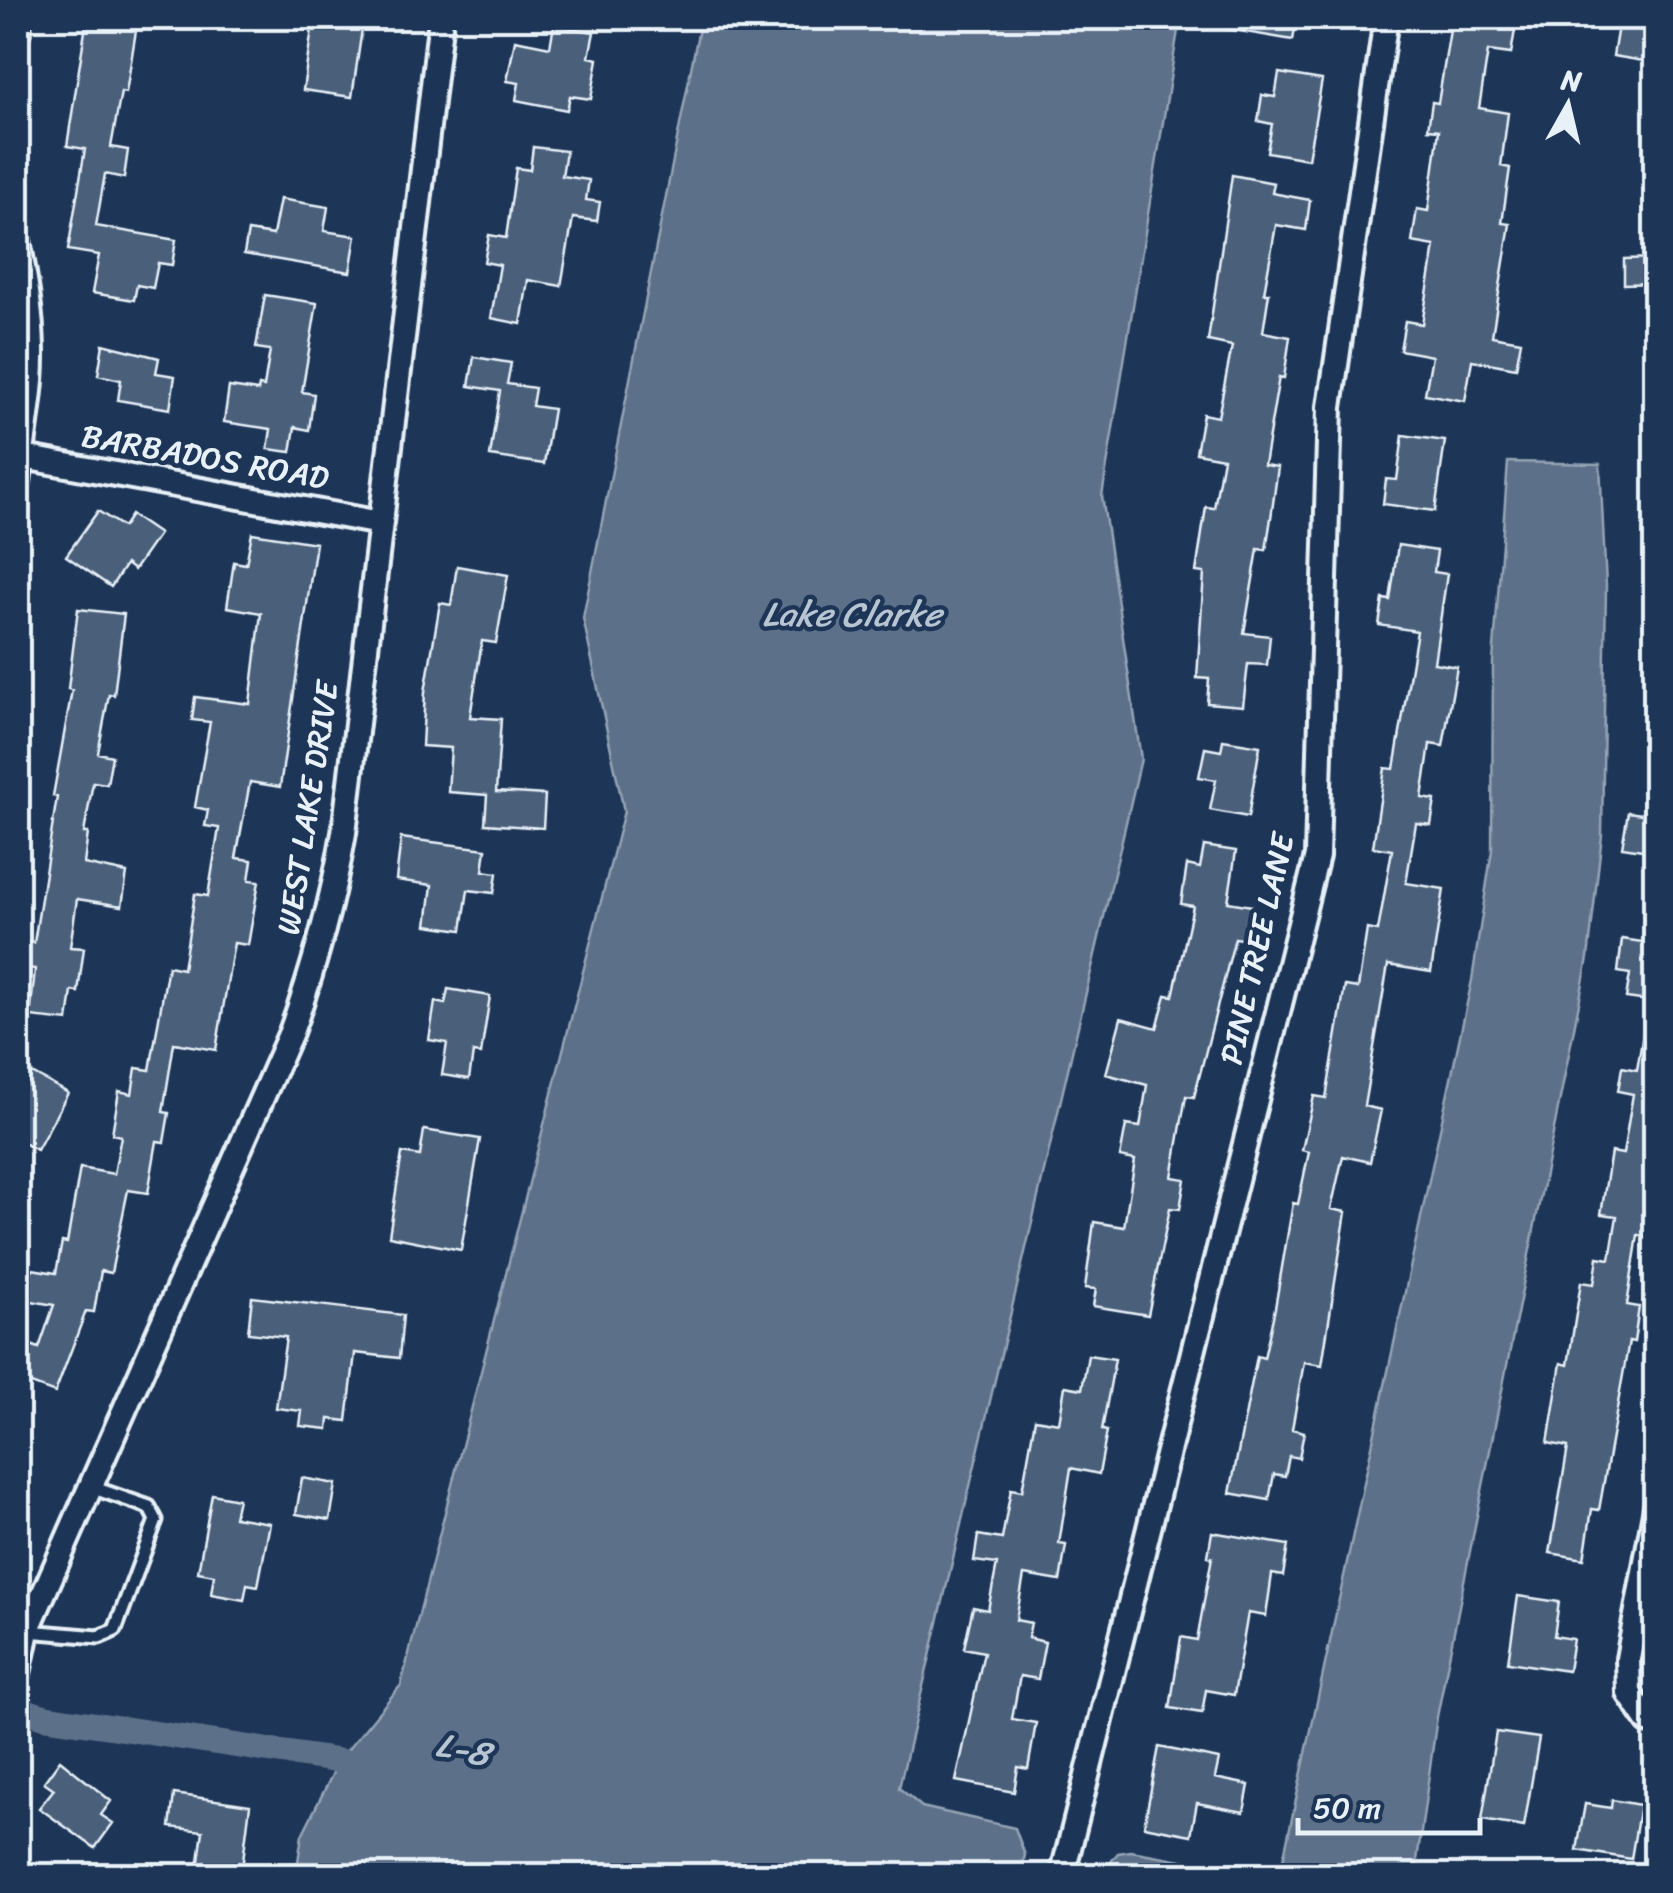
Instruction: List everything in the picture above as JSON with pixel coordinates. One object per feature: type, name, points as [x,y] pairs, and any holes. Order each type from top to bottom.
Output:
[{"type":"street","points":[[18,31],[19,18]]},
{"type":"street","name":"WEST LAKE DRIVE","points":[[18,1670],[22,1630],[91,1487],[291,1032],[332,901],[344,833],[441,18]]},
{"type":"street","name":"PINE TREE LANE","points":[[1062,1876],[1317,856],[1330,407],[1386,18]]},
{"type":"street","points":[[18,241],[28,290],[32,344],[18,482]]},
{"type":"street","name":"BARBADOS ROAD","points":[[19,456],[380,523]]},
{"type":"street","points":[[1656,1507],[1628,1659],[1629,1693],[1648,1721],[1656,1723]]},
{"type":"lane","points":[[22,1630],[99,1638],[114,1630],[156,1520],[149,1507],[91,1487]]},
{"type":"water","name":"Lake Clarke","points":[[701,18],[1180,18],[1102,496],[1141,759],[899,1788],[922,1807],[1015,1828],[1025,1855],[1020,1876],[296,1875],[302,1835],[340,1759],[401,1685],[624,811],[583,618]]},
{"type":"water","points":[[1508,462],[1600,464],[1606,586],[1602,835],[1588,958],[1437,1717],[1415,1875],[1277,1875],[1472,980],[1492,850],[1493,662]]},
{"type":"water","points":[[1131,1851],[1265,1875],[1108,1875],[1118,1853]]},
{"type":"building","points":[[87,18],[138,18],[126,93],[121,92],[111,147],[128,150],[124,178],[105,174],[96,226],[176,240],[172,265],[158,263],[153,288],[137,285],[134,300],[92,293],[99,255],[68,250],[85,149],[67,146]]},
{"type":"building","points":[[1222,18],[1297,18],[1293,40],[1221,28]]},
{"type":"building","points":[[1452,18],[1517,18],[1511,54],[1488,51],[1479,108],[1508,113],[1501,166],[1510,168],[1502,223],[1510,224],[1492,336],[1521,341],[1516,368],[1472,360],[1465,401],[1425,394],[1432,356],[1400,350],[1405,321],[1422,324],[1435,246],[1412,242],[1417,209],[1428,211],[1439,130],[1428,129],[1432,102],[1438,103]]},
{"type":"building","points":[[1619,20],[1656,26],[1656,63],[1613,56]]},
{"type":"building","points":[[313,22],[362,29],[352,97],[303,90]]},
{"type":"building","points":[[554,25],[594,32],[589,57],[598,59],[591,99],[570,96],[567,110],[516,100],[519,83],[507,81],[515,40],[550,47]]},
{"type":"building","points":[[1279,73],[1322,80],[1308,159],[1267,152],[1272,124],[1258,121],[1262,95],[1275,97]]},
{"type":"building","points":[[533,147],[566,151],[562,176],[589,180],[586,200],[600,202],[597,221],[573,218],[561,286],[528,280],[521,324],[491,318],[500,265],[484,262],[489,235],[506,238],[516,168],[530,170]]},
{"type":"building","points":[[1232,175],[1274,183],[1272,193],[1310,200],[1306,230],[1276,225],[1264,293],[1269,293],[1263,332],[1290,337],[1264,465],[1278,467],[1271,518],[1266,550],[1258,549],[1244,633],[1270,636],[1267,665],[1248,664],[1243,706],[1207,703],[1209,679],[1197,678],[1204,573],[1196,572],[1206,507],[1214,508],[1223,458],[1196,453],[1203,414],[1218,417],[1232,346],[1208,341]]},
{"type":"building","points":[[280,199],[328,207],[324,231],[356,236],[350,272],[244,254],[248,231],[273,235]]},
{"type":"building","points":[[1656,258],[1656,283],[1624,284],[1624,259]]},
{"type":"building","points":[[265,295],[317,303],[302,392],[314,394],[309,430],[295,427],[291,452],[268,449],[271,429],[224,422],[229,387],[258,391],[259,386],[264,387],[270,350],[256,348]]},
{"type":"building","points":[[103,344],[159,358],[156,373],[175,376],[170,409],[118,400],[121,380],[98,375]]},
{"type":"building","points":[[474,357],[511,363],[507,384],[535,388],[532,406],[553,409],[544,464],[490,456],[500,391],[469,386]]},
{"type":"building","points":[[1403,435],[1445,441],[1435,511],[1383,504],[1386,479],[1397,480]]},
{"type":"building","points":[[98,511],[123,527],[131,515],[159,534],[134,570],[126,564],[111,587],[66,556]]},
{"type":"building","points":[[252,533],[316,543],[280,787],[250,782],[236,858],[252,860],[249,880],[259,881],[248,945],[234,943],[216,1050],[174,1043],[163,1112],[169,1113],[164,1142],[157,1141],[148,1193],[128,1190],[111,1273],[101,1271],[94,1312],[86,1311],[55,1393],[23,1381],[28,1367],[18,1363],[18,1340],[39,1348],[54,1305],[26,1300],[32,1269],[56,1273],[62,1242],[67,1243],[80,1168],[114,1174],[121,1136],[112,1134],[119,1091],[132,1094],[136,1068],[150,1070],[168,966],[183,969],[195,894],[208,896],[219,828],[205,826],[208,810],[195,807],[210,722],[192,720],[195,697],[250,704],[261,613],[227,607],[234,562],[246,564]]},
{"type":"building","points":[[1398,545],[1437,551],[1434,572],[1447,574],[1434,663],[1457,667],[1443,746],[1430,744],[1422,798],[1435,800],[1431,825],[1416,823],[1406,883],[1444,889],[1431,972],[1388,965],[1364,1106],[1381,1110],[1370,1162],[1343,1156],[1331,1209],[1346,1212],[1322,1365],[1304,1362],[1292,1429],[1304,1432],[1299,1458],[1289,1456],[1285,1476],[1274,1474],[1269,1500],[1230,1493],[1257,1356],[1264,1358],[1275,1308],[1293,1203],[1298,1204],[1309,1152],[1302,1150],[1314,1096],[1326,1098],[1345,986],[1358,988],[1367,929],[1378,931],[1392,850],[1373,847],[1385,768],[1394,769],[1417,631],[1379,625],[1383,599],[1390,600]]},
{"type":"building","points":[[457,566],[508,575],[496,643],[482,641],[470,717],[501,719],[496,792],[545,795],[543,828],[485,824],[487,795],[448,792],[451,748],[422,746],[425,692],[440,603],[451,605]]},
{"type":"building","points":[[78,609],[124,614],[114,695],[109,694],[98,753],[112,756],[107,784],[93,782],[84,833],[88,833],[84,864],[127,873],[122,906],[77,899],[70,947],[84,948],[78,992],[72,991],[68,1021],[30,1017],[35,969],[20,967],[23,941],[34,943],[57,797],[53,796],[72,690],[68,689]]},
{"type":"building","points":[[1223,740],[1260,746],[1248,817],[1210,810],[1216,780],[1199,777],[1205,748],[1221,751]]},
{"type":"building","points":[[1628,812],[1656,816],[1656,852],[1622,847]]},
{"type":"building","points":[[401,838],[486,849],[483,871],[497,873],[494,893],[468,890],[462,930],[427,925],[432,885],[396,880]]},
{"type":"building","points":[[1204,846],[1236,851],[1228,902],[1252,906],[1247,940],[1235,938],[1194,1097],[1186,1096],[1172,1177],[1185,1179],[1180,1209],[1170,1208],[1148,1315],[1093,1306],[1096,1289],[1085,1288],[1094,1222],[1124,1227],[1135,1160],[1120,1157],[1126,1125],[1140,1127],[1147,1085],[1106,1074],[1121,1018],[1157,1028],[1166,995],[1173,996],[1193,906],[1181,904],[1187,865],[1200,868]]},
{"type":"building","points":[[1622,939],[1656,944],[1656,1002],[1626,998],[1630,974],[1618,972]]},
{"type":"building","points":[[448,989],[490,996],[481,1054],[473,1053],[469,1079],[442,1075],[447,1043],[429,1040],[435,1002],[445,1004]]},
{"type":"building","points":[[1645,1022],[1656,1023],[1656,1226],[1654,1238],[1638,1235],[1627,1305],[1639,1307],[1634,1342],[1629,1341],[1599,1510],[1592,1509],[1584,1559],[1550,1553],[1568,1447],[1548,1443],[1561,1363],[1568,1365],[1581,1282],[1594,1284],[1598,1257],[1610,1259],[1617,1216],[1601,1214],[1611,1152],[1623,1154],[1633,1094],[1618,1091],[1622,1067],[1637,1070]]},
{"type":"building","points":[[32,1073],[68,1093],[37,1150],[18,1140],[18,1100]]},
{"type":"building","points":[[424,1130],[480,1139],[461,1250],[389,1236],[402,1153],[420,1156]]},
{"type":"building","points":[[252,1297],[403,1315],[399,1358],[355,1353],[347,1421],[329,1419],[328,1429],[300,1426],[302,1411],[276,1408],[286,1337],[248,1333]]},
{"type":"building","points":[[1088,1355],[1115,1359],[1102,1430],[1107,1431],[1099,1474],[1071,1468],[1059,1544],[1066,1545],[1060,1581],[1024,1575],[1016,1620],[1031,1623],[1028,1638],[1045,1642],[1038,1679],[1020,1676],[1012,1719],[1036,1723],[1028,1769],[1018,1767],[1014,1792],[956,1781],[984,1652],[964,1648],[973,1607],[988,1610],[997,1564],[974,1561],[978,1535],[1002,1539],[1011,1489],[1022,1491],[1035,1419],[1059,1423],[1065,1386],[1082,1389]]},
{"type":"building","points":[[302,1478],[336,1484],[330,1520],[296,1514]]},
{"type":"building","points":[[212,1494],[238,1499],[234,1517],[270,1523],[258,1586],[247,1584],[244,1600],[211,1594],[214,1575],[198,1572]]},
{"type":"building","points":[[1212,1532],[1288,1545],[1283,1576],[1272,1574],[1266,1616],[1248,1613],[1234,1695],[1206,1690],[1202,1713],[1170,1708],[1181,1637],[1197,1640],[1212,1557],[1208,1556]]},
{"type":"building","points":[[1518,1596],[1559,1602],[1554,1636],[1573,1639],[1568,1671],[1508,1662]]},
{"type":"building","points":[[1496,1732],[1539,1738],[1524,1827],[1482,1820]]},
{"type":"building","points":[[1159,1747],[1219,1759],[1215,1778],[1249,1785],[1244,1812],[1197,1803],[1191,1835],[1144,1826]]},
{"type":"building","points":[[60,1760],[111,1801],[101,1815],[113,1823],[95,1848],[39,1808],[54,1789],[44,1782]]},
{"type":"building","points":[[174,1794],[250,1805],[241,1876],[197,1876],[203,1831],[170,1827]]},
{"type":"building","points":[[1612,1800],[1640,1805],[1631,1859],[1577,1850],[1585,1804],[1611,1808]]},
{"type":"waterway","name":"L-8","points":[[18,1709],[46,1717],[373,1766]]}]
